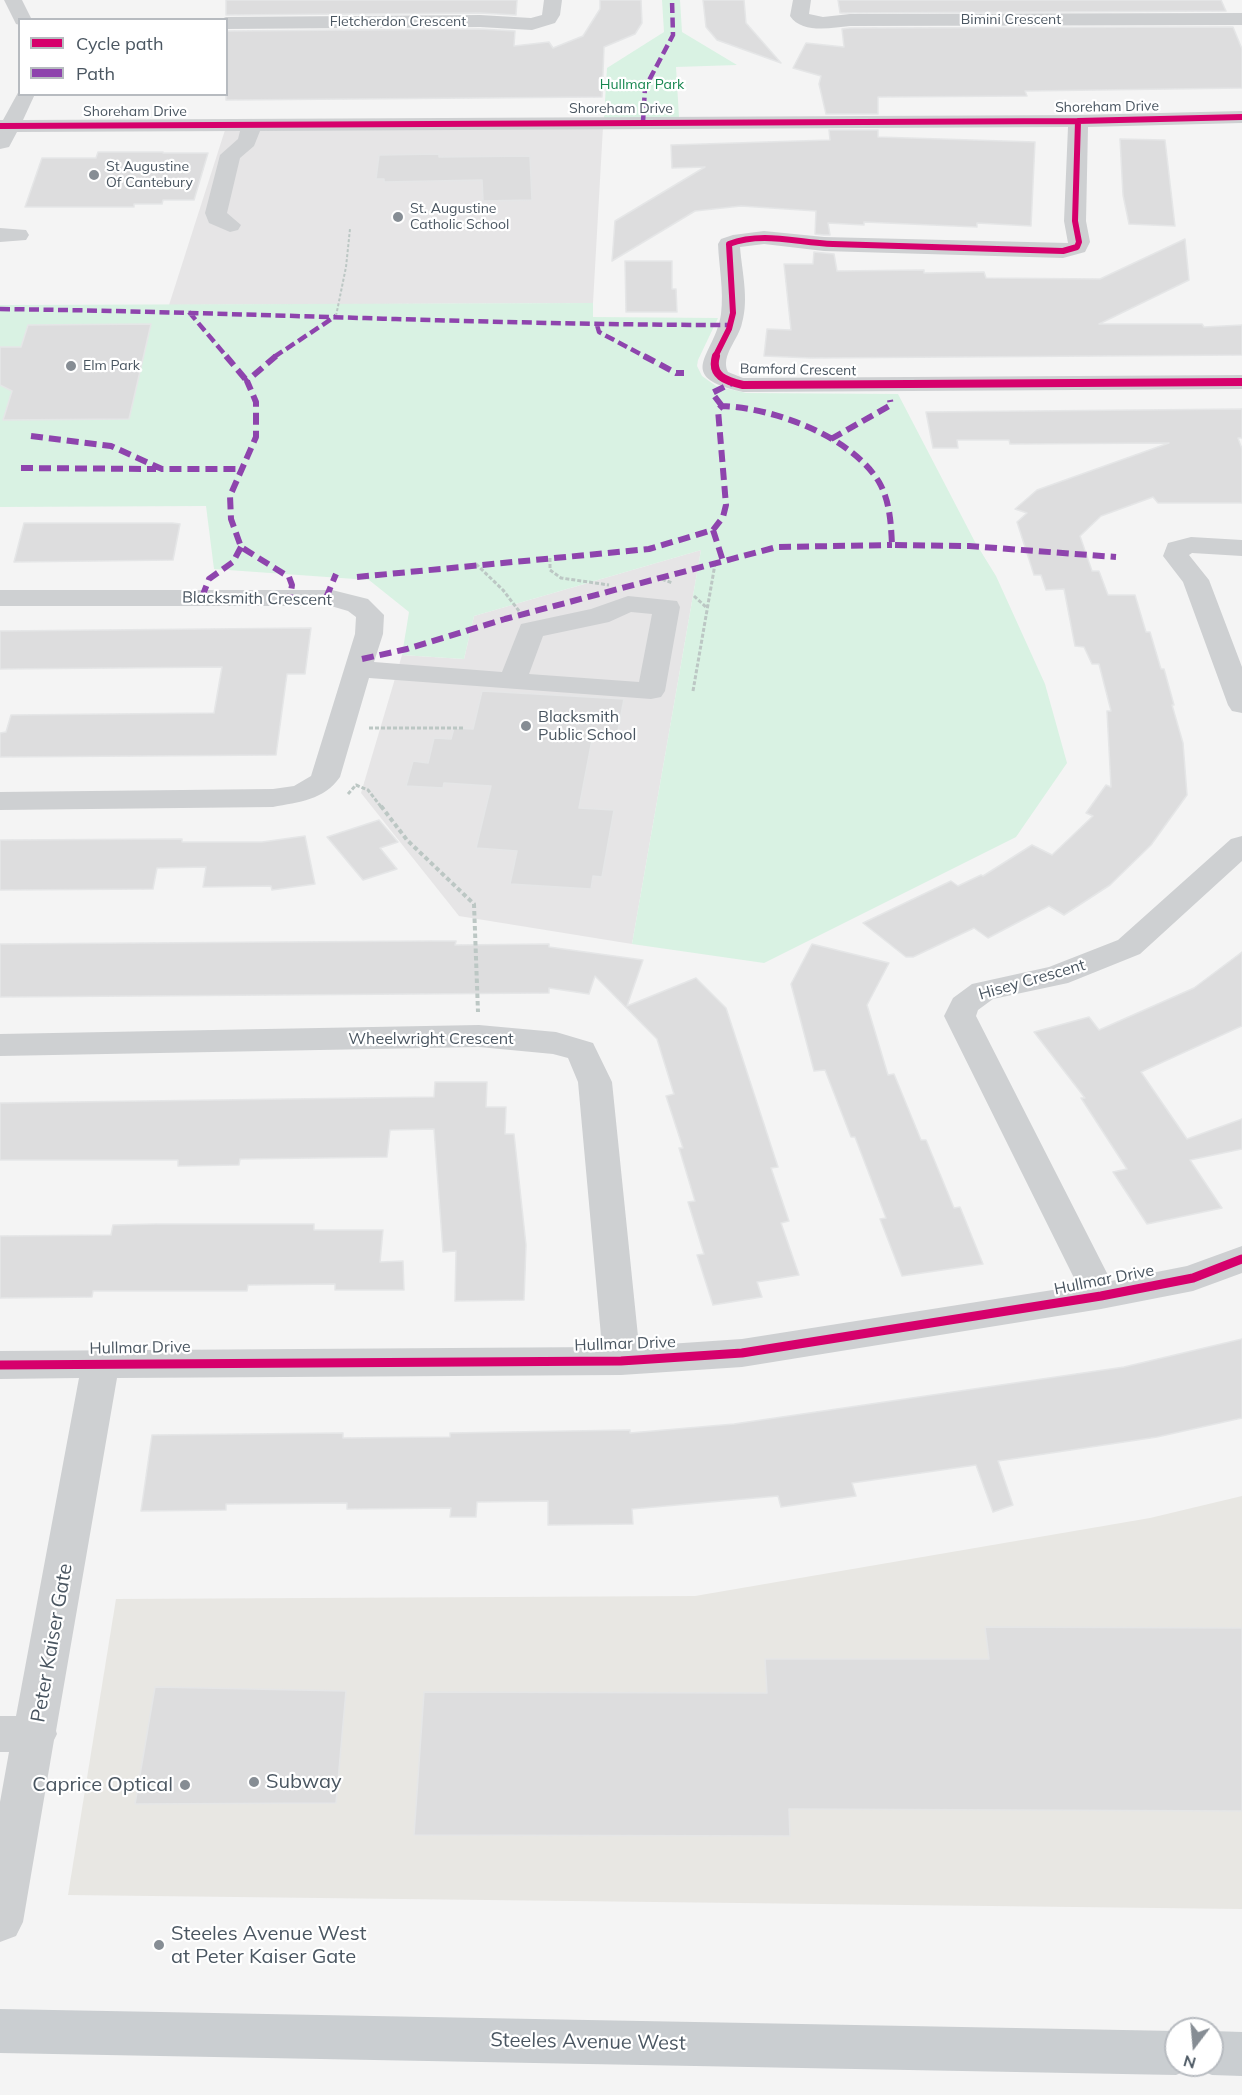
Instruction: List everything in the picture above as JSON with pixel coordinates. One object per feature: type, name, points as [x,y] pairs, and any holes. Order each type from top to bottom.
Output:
[{"type":"main road","name":"Steeles Avenue West","points":[[0,2031],[1164,2053]]},
{"type":"main road","points":[[1224,2053],[1242,2054]]},
{"type":"street","points":[[13,0],[22,18]]},
{"type":"street","name":"Fletcherdon Crescent","points":[[228,23],[480,21],[532,24],[548,19],[551,15],[553,0]]},
{"type":"street","name":"Bimini Crescent","points":[[802,0],[798,16],[817,23],[850,20],[1242,19]]},
{"type":"street","points":[[0,147],[5,126],[24,96]]},
{"type":"street","name":"Shoreham Drive","points":[[5,126],[1078,121],[1242,117]]},
{"type":"street","name":"Bamford Crescent","points":[[1078,121],[1076,221],[1079,242],[1077,247],[1063,251],[1015,250],[822,244],[760,236],[743,237],[729,244],[733,313],[731,325],[714,362],[715,372],[722,378],[743,385],[1242,382]]},
{"type":"street","points":[[230,225],[217,218],[216,213],[230,155],[248,142],[252,125]]},
{"type":"street","points":[[1242,548],[1191,545],[1177,549],[1176,556],[1196,580],[1242,705]]},
{"type":"street","name":"Blacksmith Crescent","points":[[0,598],[332,598],[358,604],[370,615],[369,634],[325,777],[321,782],[302,793],[242,800],[0,801]]},
{"type":"street","points":[[358,669],[513,681],[651,691],[667,607],[628,604],[599,616],[531,630],[513,681]]},
{"type":"street","name":"Hisey Crescent","points":[[1101,1296],[960,1016],[964,1005],[971,997],[983,991],[1057,976],[1129,947],[1242,845]]},
{"type":"street","name":"Wheelwright Crescent","points":[[0,1045],[479,1036],[556,1043],[581,1051],[595,1082],[619,1316],[621,1361]]},
{"type":"street","name":"Hullmar Drive","points":[[0,1365],[621,1361],[742,1353],[1101,1296],[1193,1278],[1242,1259]]},
{"type":"street","name":"Peter Kaiser Gate","points":[[0,1922],[18,1734],[101,1363]]},
{"type":"path","points":[[336,316],[350,229]]},
{"type":"path","points":[[550,558],[550,570],[561,578],[611,585]]},
{"type":"path","points":[[476,564],[503,590],[521,614]]},
{"type":"path","points":[[693,691],[715,564]]},
{"type":"path","points":[[340,728],[465,728]]},
{"type":"path","points":[[344,797],[356,785],[368,790],[407,840],[474,904],[478,1014]]},
{"type":"shaded area","name":"St. Augustine Catholic School","points":[[603,127],[593,303],[169,305],[225,130]]},
{"type":"shaded area","name":"Blacksmith Public School","points":[[701,550],[632,944],[459,916],[361,793],[402,655],[464,659],[474,616]]},
{"type":"shaded area","points":[[1242,1496],[1242,1909],[68,1895],[116,1599],[695,1596],[1150,1518]]},
{"type":"green space","name":"Hullmar Park","points":[[662,0],[680,0],[682,32],[737,65],[676,67],[679,117],[604,118],[607,68],[664,32]]},
{"type":"green space","points":[[593,303],[593,317],[718,318],[697,366],[702,376],[716,386],[746,393],[898,394],[975,542],[996,576],[1045,684],[1067,763],[1016,837],[764,963],[632,944],[701,550],[474,616],[464,659],[402,655],[409,612],[369,580],[214,569],[206,506],[0,507],[0,305]]},
{"type":"building","points":[[226,0],[517,0],[516,15],[480,13],[226,15]]},
{"type":"building","points":[[600,0],[641,0],[642,23],[635,34],[604,47],[602,97],[226,100],[228,96],[228,31],[480,29],[515,31],[514,46],[549,42],[553,48],[583,36],[600,9]]},
{"type":"building","points":[[703,0],[744,0],[746,23],[781,63],[717,40],[706,27]]},
{"type":"building","points":[[838,0],[1221,0],[1226,11],[840,13]]},
{"type":"building","points":[[1233,27],[1242,49],[1242,88],[1025,91],[1027,96],[878,97],[878,114],[826,114],[819,84],[821,76],[793,68],[806,43],[844,47],[842,29],[850,28]]},
{"type":"building","points":[[829,130],[878,130],[878,137],[1035,142],[1031,226],[977,223],[977,227],[864,222],[864,225],[828,223],[830,235],[824,235],[815,234],[816,211],[741,206],[695,211],[612,261],[615,221],[705,167],[672,168],[671,145],[830,140]]},
{"type":"building","points":[[1120,139],[1165,140],[1175,226],[1129,224],[1123,195]]},
{"type":"building","name":"St Augustine Of Cantebury","points":[[98,152],[208,153],[194,200],[163,200],[162,204],[134,204],[134,207],[25,207],[42,158],[96,158]]},
{"type":"building","points":[[439,154],[439,157],[530,156],[532,200],[483,201],[482,180],[384,182],[384,179],[376,179],[379,155]]},
{"type":"building","points":[[1185,239],[1189,280],[1099,324],[1202,324],[1204,327],[1242,325],[1242,355],[811,358],[764,356],[767,329],[791,330],[784,264],[813,264],[814,252],[834,254],[837,271],[924,270],[924,273],[984,272],[986,278],[1100,279]]},
{"type":"building","points":[[625,261],[672,261],[672,289],[676,289],[677,312],[626,312]]},
{"type":"building","name":"Elm Park","points":[[151,324],[129,419],[3,420],[12,391],[0,385],[0,347],[21,347],[28,325]]},
{"type":"building","points":[[1242,409],[1242,438],[1238,438],[1242,449],[1242,503],[1158,503],[1153,497],[1101,516],[1080,536],[1092,571],[1099,571],[1108,595],[1135,595],[1146,632],[1150,632],[1161,669],[1164,669],[1174,705],[1172,705],[1183,743],[1187,795],[1151,845],[1110,885],[1064,915],[1049,906],[988,938],[974,928],[913,957],[906,957],[863,923],[951,881],[958,886],[983,876],[1032,845],[1052,855],[1093,816],[1086,813],[1106,785],[1111,787],[1107,711],[1111,711],[1099,664],[1092,664],[1084,647],[1075,646],[1064,589],[1046,590],[1041,575],[1034,575],[1017,522],[1027,513],[1015,509],[1037,490],[1169,443],[1010,444],[1009,440],[957,440],[958,448],[933,448],[926,412]]},
{"type":"building","points":[[24,523],[180,524],[173,560],[14,562]]},
{"type":"building","points":[[311,628],[305,674],[287,674],[276,755],[0,757],[0,733],[6,732],[11,715],[214,713],[222,667],[0,669],[0,631]]},
{"type":"building","points":[[482,691],[624,699],[616,741],[592,740],[579,808],[614,810],[602,877],[593,876],[591,889],[510,884],[517,851],[476,848],[491,786],[444,783],[443,788],[406,786],[413,761],[428,763],[434,738],[451,739],[454,728],[473,729]]},
{"type":"building","points":[[379,820],[398,842],[380,848],[397,869],[363,880],[327,837]]},
{"type":"building","points":[[305,836],[315,884],[272,890],[271,886],[203,887],[206,867],[157,868],[153,889],[0,890],[0,840],[182,839],[182,842],[262,842]]},
{"type":"building","points":[[456,941],[455,945],[549,944],[549,947],[643,960],[627,1006],[696,978],[726,1008],[778,1167],[771,1168],[789,1221],[781,1223],[799,1275],[757,1282],[762,1297],[713,1305],[697,1255],[704,1254],[688,1202],[695,1201],[679,1148],[683,1148],[666,1096],[674,1094],[657,1039],[595,976],[589,994],[549,988],[549,993],[0,997],[0,944]]},
{"type":"building","points":[[812,944],[889,963],[867,1005],[888,1075],[894,1074],[921,1140],[926,1140],[954,1208],[960,1207],[983,1264],[902,1276],[880,1219],[886,1218],[855,1137],[851,1137],[825,1070],[814,1071],[791,984]]},
{"type":"building","points":[[1242,952],[1242,1026],[1141,1072],[1187,1139],[1242,1119],[1242,1149],[1190,1160],[1222,1208],[1147,1224],[1113,1172],[1127,1169],[1081,1098],[1085,1098],[1034,1032],[1089,1017],[1099,1030],[1194,988]]},
{"type":"building","points":[[435,1082],[487,1082],[486,1107],[506,1107],[505,1134],[514,1134],[526,1245],[524,1300],[455,1301],[456,1251],[443,1252],[434,1129],[390,1130],[387,1157],[240,1159],[239,1165],[178,1166],[178,1160],[0,1160],[0,1103],[434,1097]]},
{"type":"building","points":[[314,1224],[314,1230],[383,1230],[380,1262],[403,1261],[404,1290],[335,1290],[335,1284],[248,1285],[247,1291],[93,1291],[92,1297],[0,1298],[0,1236],[111,1235],[113,1225]]},
{"type":"building","points":[[1242,1339],[1242,1418],[1157,1437],[998,1461],[1013,1505],[993,1512],[976,1465],[852,1483],[856,1496],[781,1507],[778,1496],[632,1509],[633,1524],[548,1525],[548,1501],[477,1502],[476,1517],[450,1517],[451,1508],[347,1509],[347,1503],[226,1504],[226,1510],[141,1511],[152,1435],[343,1433],[343,1438],[450,1437],[450,1433],[630,1430],[630,1433],[734,1424],[1124,1367]]},
{"type":"building","points":[[985,1627],[1242,1628],[1242,1811],[789,1809],[790,1836],[414,1835],[424,1692],[767,1693],[765,1659],[989,1659]]},
{"type":"building","points":[[155,1687],[346,1691],[336,1803],[135,1804]]},
{"type":"marked path","points":[[643,122],[645,88],[673,35],[672,0]]},
{"type":"marked path","points":[[0,309],[162,311],[597,325],[731,325]]},
{"type":"marked path","points":[[189,312],[247,381]]},
{"type":"marked path","points":[[290,597],[292,585],[289,577],[241,547],[231,519],[230,496],[256,437],[256,402],[247,381],[284,349],[336,316]]},
{"type":"marked path","points":[[597,325],[599,332],[676,373],[684,373]]},
{"type":"marked path","points":[[722,406],[712,393],[732,383]]},
{"type":"marked path","points":[[831,439],[891,405],[890,400]]},
{"type":"marked path","points":[[357,577],[649,549],[713,530],[723,517],[726,505],[718,410],[722,406],[760,410],[805,426],[846,449],[862,462],[874,475],[883,491],[890,517],[892,545],[969,546],[1116,557]]},
{"type":"marked path","points":[[31,436],[111,446],[162,469],[240,469]]},
{"type":"marked path","points":[[21,468],[156,469]]},
{"type":"marked path","points":[[713,530],[723,561]]},
{"type":"marked path","points":[[362,659],[407,649],[505,619],[777,547],[892,545]]},
{"type":"marked path","points":[[202,597],[209,579],[233,562],[241,547]]},
{"type":"marked path","points":[[326,598],[336,574]]},
{"type":"cycle path","points":[[0,126],[1078,121],[1242,117]]},
{"type":"cycle path","points":[[1078,121],[1075,221],[1079,242],[1077,247],[1063,251],[824,244],[764,237],[729,244],[733,313],[729,329],[715,360],[715,371],[723,379],[743,385],[1242,382]]},
{"type":"cycle path","points":[[0,1365],[621,1361],[742,1353],[1101,1296],[1193,1278],[1242,1259]]},
{"type":"place","name":"St Augustine Of Cantebury","points":[[94,175]]},
{"type":"place","name":"St. Augustine Catholic School","points":[[398,217]]},
{"type":"place","name":"Elm Park","points":[[71,366]]},
{"type":"place","name":"Blacksmith Public School","points":[[526,726]]},
{"type":"place","name":"Subway","points":[[254,1782]]},
{"type":"place","name":"Caprice Optical","points":[[185,1785]]},
{"type":"place","name":"Steeles Avenue West at Peter Kaiser Gate","points":[[159,1945]]}]
